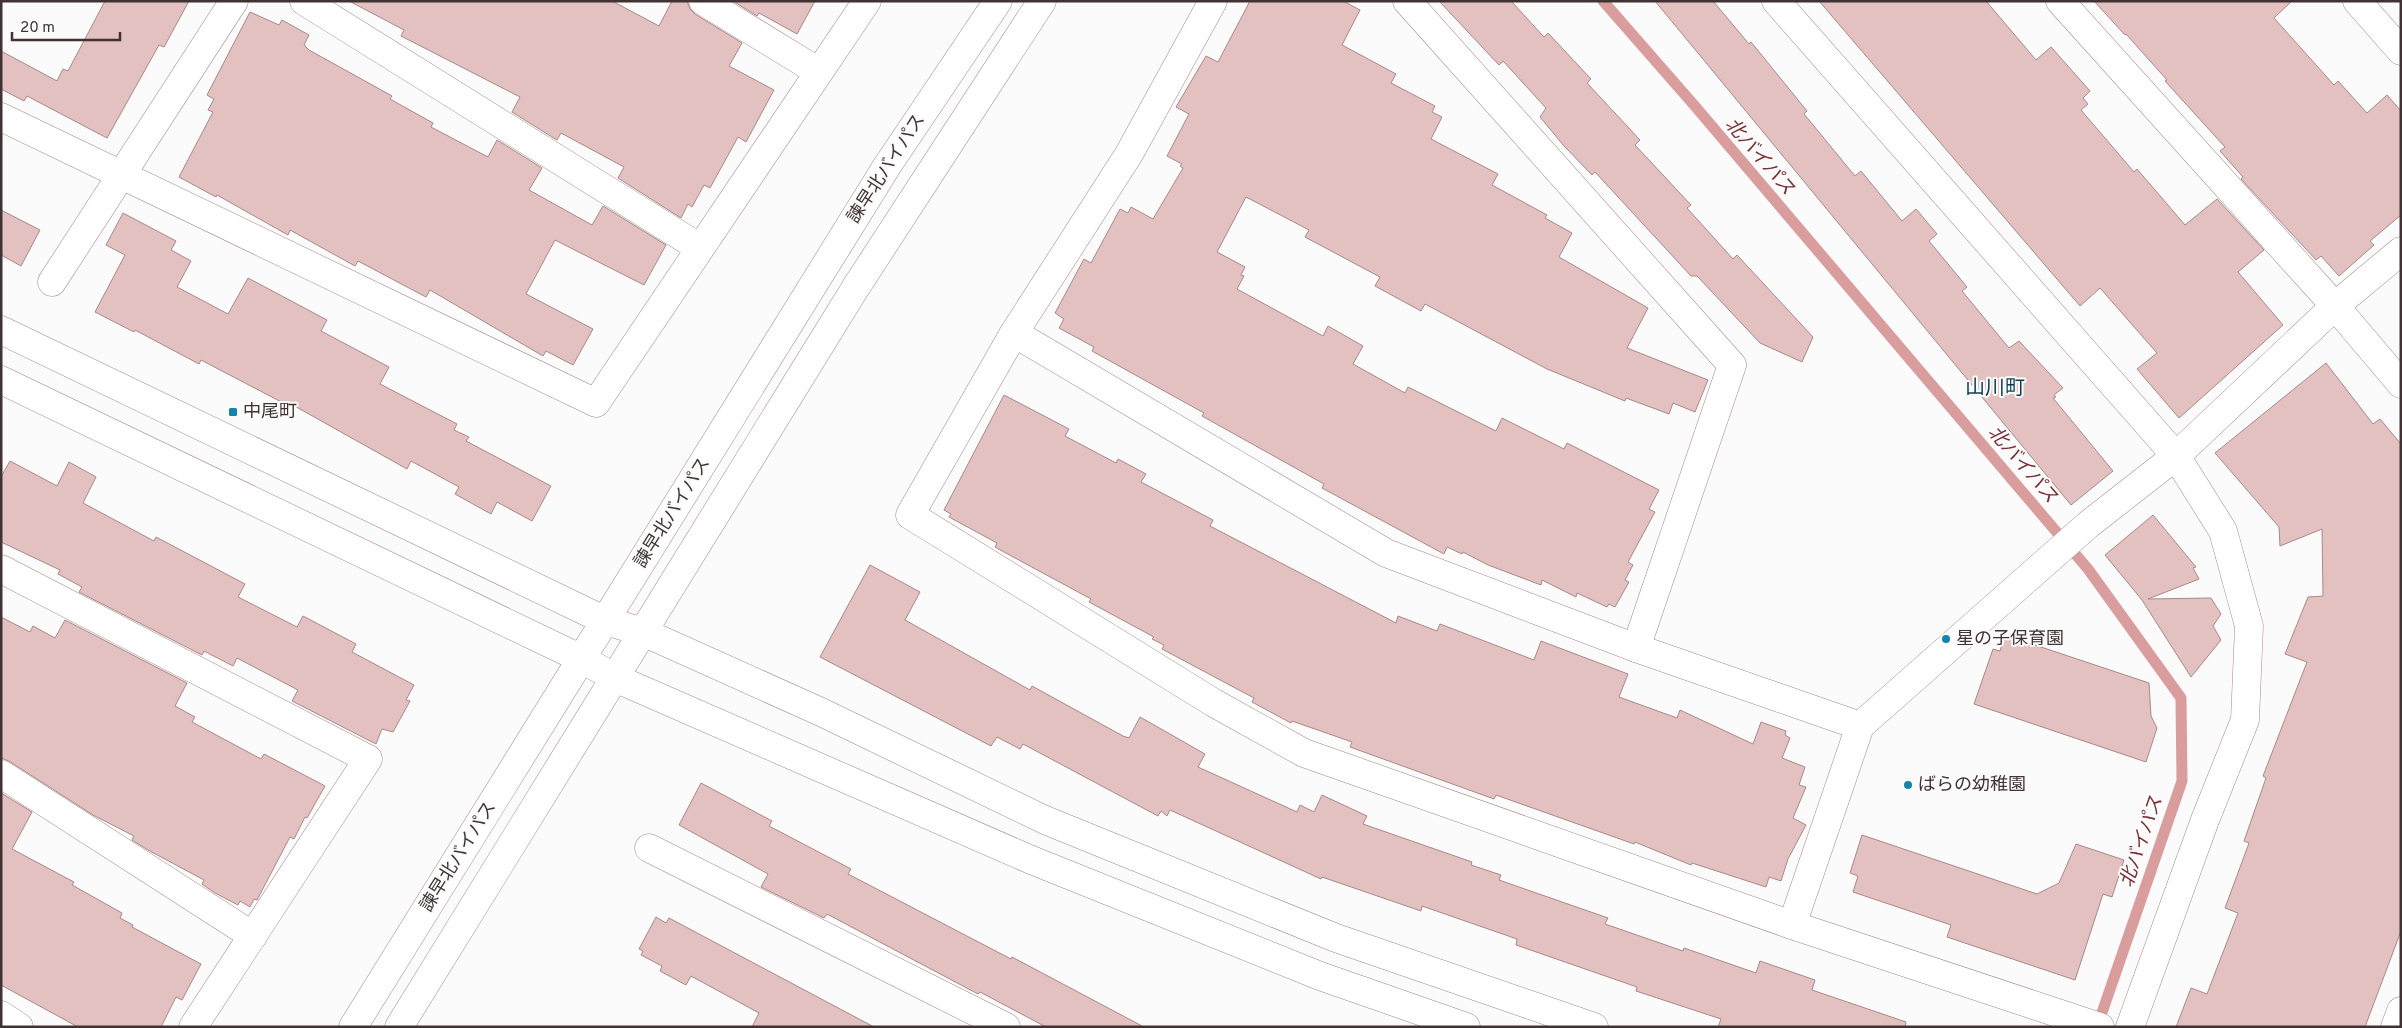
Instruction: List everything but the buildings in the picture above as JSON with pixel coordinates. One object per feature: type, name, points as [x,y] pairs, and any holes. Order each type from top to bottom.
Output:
[{"type":"main road","points":[[52,282],[234,1]]},
{"type":"main road","points":[[304,1],[700,248]]},
{"type":"main road","points":[[702,1],[819,72]]},
{"type":"main road","points":[[1,117],[596,403],[867,1]]},
{"type":"main road","name":"諫早北バイパス","points":[[353,1027],[887,166],[998,1]]},
{"type":"main road","points":[[399,1027],[856,288],[1042,1]]},
{"type":"main road","points":[[1213,1],[1129,154],[1014,333],[910,515],[1214,703],[1304,753],[1792,925],[2100,1027]]},
{"type":"main road","points":[[1408,1],[1732,365],[1636,648]]},
{"type":"main road","points":[[1776,1],[2176,456],[2223,531],[2249,626],[2245,720],[2205,820],[2130,1027]]},
{"type":"main road","points":[[2060,1],[2335,306],[2401,384]]},
{"type":"main road","points":[[2357,1],[2401,51]]},
{"type":"main road","points":[[1792,925],[1860,726],[2089,524],[2176,456],[2335,306],[2401,251]]},
{"type":"main road","points":[[1,330],[606,621],[643,632],[821,712],[1045,820],[1336,938],[1594,1027]]},
{"type":"main road","points":[[1014,333],[1386,553],[1636,648],[1860,726]]},
{"type":"main road","points":[[1,380],[582,659],[615,678],[1038,863],[1320,976],[1466,1027]]},
{"type":"main road","points":[[1,569],[368,760],[193,1027]]},
{"type":"main road","points":[[1,774],[253,936]]},
{"type":"main road","points":[[649,848],[1006,1027]]},
{"type":"main road","points":[[2395,1027],[2401,1011]]},
{"type":"main road","points":[[1,1015],[19,1027]]},
{"type":"waterway","name":"北バイパス","points":[[1603,1],[1694,105],[2088,569],[2181,698],[2182,781],[2097,1027]]},
{"type":"place","name":"中尾町","points":[[233,412]]},
{"type":"place","name":"星の子保育園","points":[[1946,639]]},
{"type":"place","name":"ばらの幼稚園","points":[[1908,785]]},
{"type":"district","name":"山川町","points":[[1995,389]]}]
